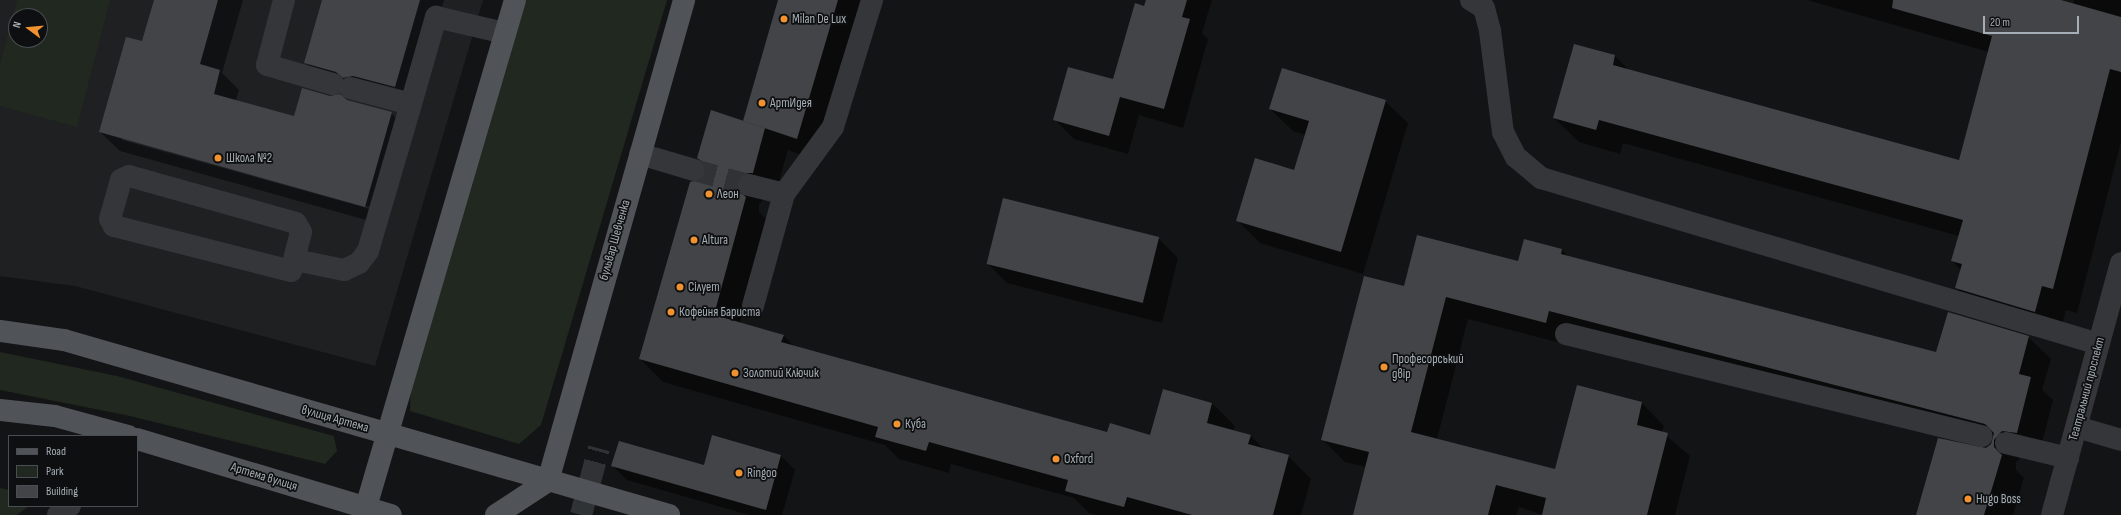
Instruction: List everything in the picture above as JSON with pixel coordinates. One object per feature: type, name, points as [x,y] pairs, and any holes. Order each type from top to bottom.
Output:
[{"type":"main road","points":[[365,511],[514,0]]},
{"type":"main road","name":"бульвар Шевченка","points":[[548,481],[684,0]]},
{"type":"main road","name":"вулиця Артема","points":[[0,331],[64,340],[548,481],[614,508],[669,515]]},
{"type":"main road","points":[[0,410],[55,416],[124,435]]},
{"type":"main road","name":"Артема вулиця","points":[[138,438],[365,511],[391,515]]},
{"type":"main road","points":[[496,515],[548,481]]},
{"type":"street","points":[[284,0],[267,65],[411,104]]},
{"type":"street","points":[[753,306],[784,194],[833,127],[872,0]]},
{"type":"street","points":[[1471,0],[1484,8],[1490,32],[1503,132],[1516,157],[1541,178],[2099,344]]},
{"type":"street","points":[[296,260],[344,270],[359,263],[368,251],[436,17],[505,34]]},
{"type":"street","points":[[640,154],[694,170]]},
{"type":"street","points":[[129,176],[296,223],[301,232],[296,260],[291,271],[285,273],[114,226],[110,219],[121,180],[129,176]]},
{"type":"street","points":[[749,185],[784,194]]},
{"type":"street","name":"Театральний проспект","points":[[2052,515],[2121,263]]},
{"type":"street","points":[[1566,334],[1982,436]]},
{"type":"street","points":[[2077,427],[2121,440]]},
{"type":"street","points":[[2006,443],[2068,458]]},
{"type":"street","points":[[58,515],[69,507]]},
{"type":"shaded area","name":"Школа №2","points":[[0,0],[483,0],[375,366],[75,286],[0,276]]},
{"type":"green space","points":[[17,0],[110,0],[77,127],[0,106],[0,65],[8,34],[8,48],[48,48],[48,8],[15,8]]},
{"type":"green space","points":[[521,0],[667,0],[541,425],[519,444],[410,411],[411,373]]},
{"type":"green space","points":[[0,352],[117,376],[334,436],[337,451],[325,464],[130,416],[0,390]]},
{"type":"green space","points":[[0,488],[8,490],[8,507],[28,507],[17,515],[0,515]]},
{"type":"building","points":[[154,0],[218,0],[200,64],[220,70],[214,94],[294,116],[302,88],[330,96],[340,94],[347,100],[392,112],[365,207],[99,132],[126,37],[142,41]]},
{"type":"building","points":[[322,0],[420,0],[395,87],[353,76],[343,78],[336,72],[304,63]]},
{"type":"building","points":[[778,0],[838,0],[797,139],[743,121]]},
{"type":"building","points":[[1146,0],[1187,0],[1182,17],[1190,19],[1164,109],[1120,97],[1109,136],[1053,120],[1068,67],[1113,79],[1135,3],[1144,6]]},
{"type":"building","points":[[1893,0],[2061,0],[2121,17],[2121,72],[2110,69],[2053,289],[2042,286],[2035,312],[1955,288],[1962,264],[1951,261],[1963,220],[1599,120],[1596,130],[1553,118],[1574,44],[1615,55],[1613,65],[1959,160],[1992,36],[1892,8]]},
{"type":"building","points":[[1282,68],[1386,100],[1341,252],[1236,221],[1255,158],[1294,170],[1309,121],[1269,109]]},
{"type":"building","points":[[711,110],[765,128],[753,173],[745,173],[737,182],[737,189],[746,197],[714,315],[784,335],[781,342],[1107,432],[1110,423],[1150,435],[1163,389],[1212,403],[1207,423],[1251,435],[1248,444],[1289,455],[1273,515],[1192,515],[1127,497],[1124,507],[1065,491],[1068,480],[929,442],[926,451],[875,437],[878,427],[639,359],[690,182],[702,179],[706,173],[703,162],[697,158]]},
{"type":"building","points":[[1003,198],[1159,237],[1143,303],[987,264]]},
{"type":"building","points":[[1417,235],[1518,261],[1524,239],[1562,249],[1561,254],[1936,352],[1948,312],[2029,336],[2019,374],[2031,377],[2017,433],[2002,431],[1994,440],[1994,447],[2002,455],[1984,515],[1916,515],[1938,438],[1986,448],[1991,444],[1994,433],[1985,424],[1549,311],[1546,323],[1446,297],[1411,432],[1555,469],[1577,385],[1642,402],[1637,425],[1668,433],[1647,515],[1542,515],[1546,498],[1496,485],[1488,515],[1353,515],[1369,452],[1321,440],[1364,276],[1404,286]]},
{"type":"building","name":"Ringoo","points":[[712,435],[781,455],[766,510],[611,466],[619,441],[704,465]]},
{"type":"tunnel","points":[[694,170],[749,185]]},
{"type":"tunnel","points":[[581,515],[599,448]]},
{"type":"place","name":"Milan De Lux","points":[[784,19]]},
{"type":"place","name":"АртИдея","points":[[762,103]]},
{"type":"place","name":"Школа №2","points":[[218,158]]},
{"type":"place","name":"Леон","points":[[709,194]]},
{"type":"place","name":"Altura","points":[[694,240]]},
{"type":"place","name":"Сілует","points":[[680,287]]},
{"type":"place","name":"Кофейня Бариста","points":[[671,312]]},
{"type":"place","name":"Професорський двір","points":[[1384,367]]},
{"type":"place","name":"Золотий Ключик","points":[[735,373]]},
{"type":"place","name":"Куба","points":[[897,424]]},
{"type":"place","name":"Oxford","points":[[1056,459]]},
{"type":"place","name":"Ringoo","points":[[739,473]]},
{"type":"place","name":"Hugo Boss","points":[[1968,499]]}]
